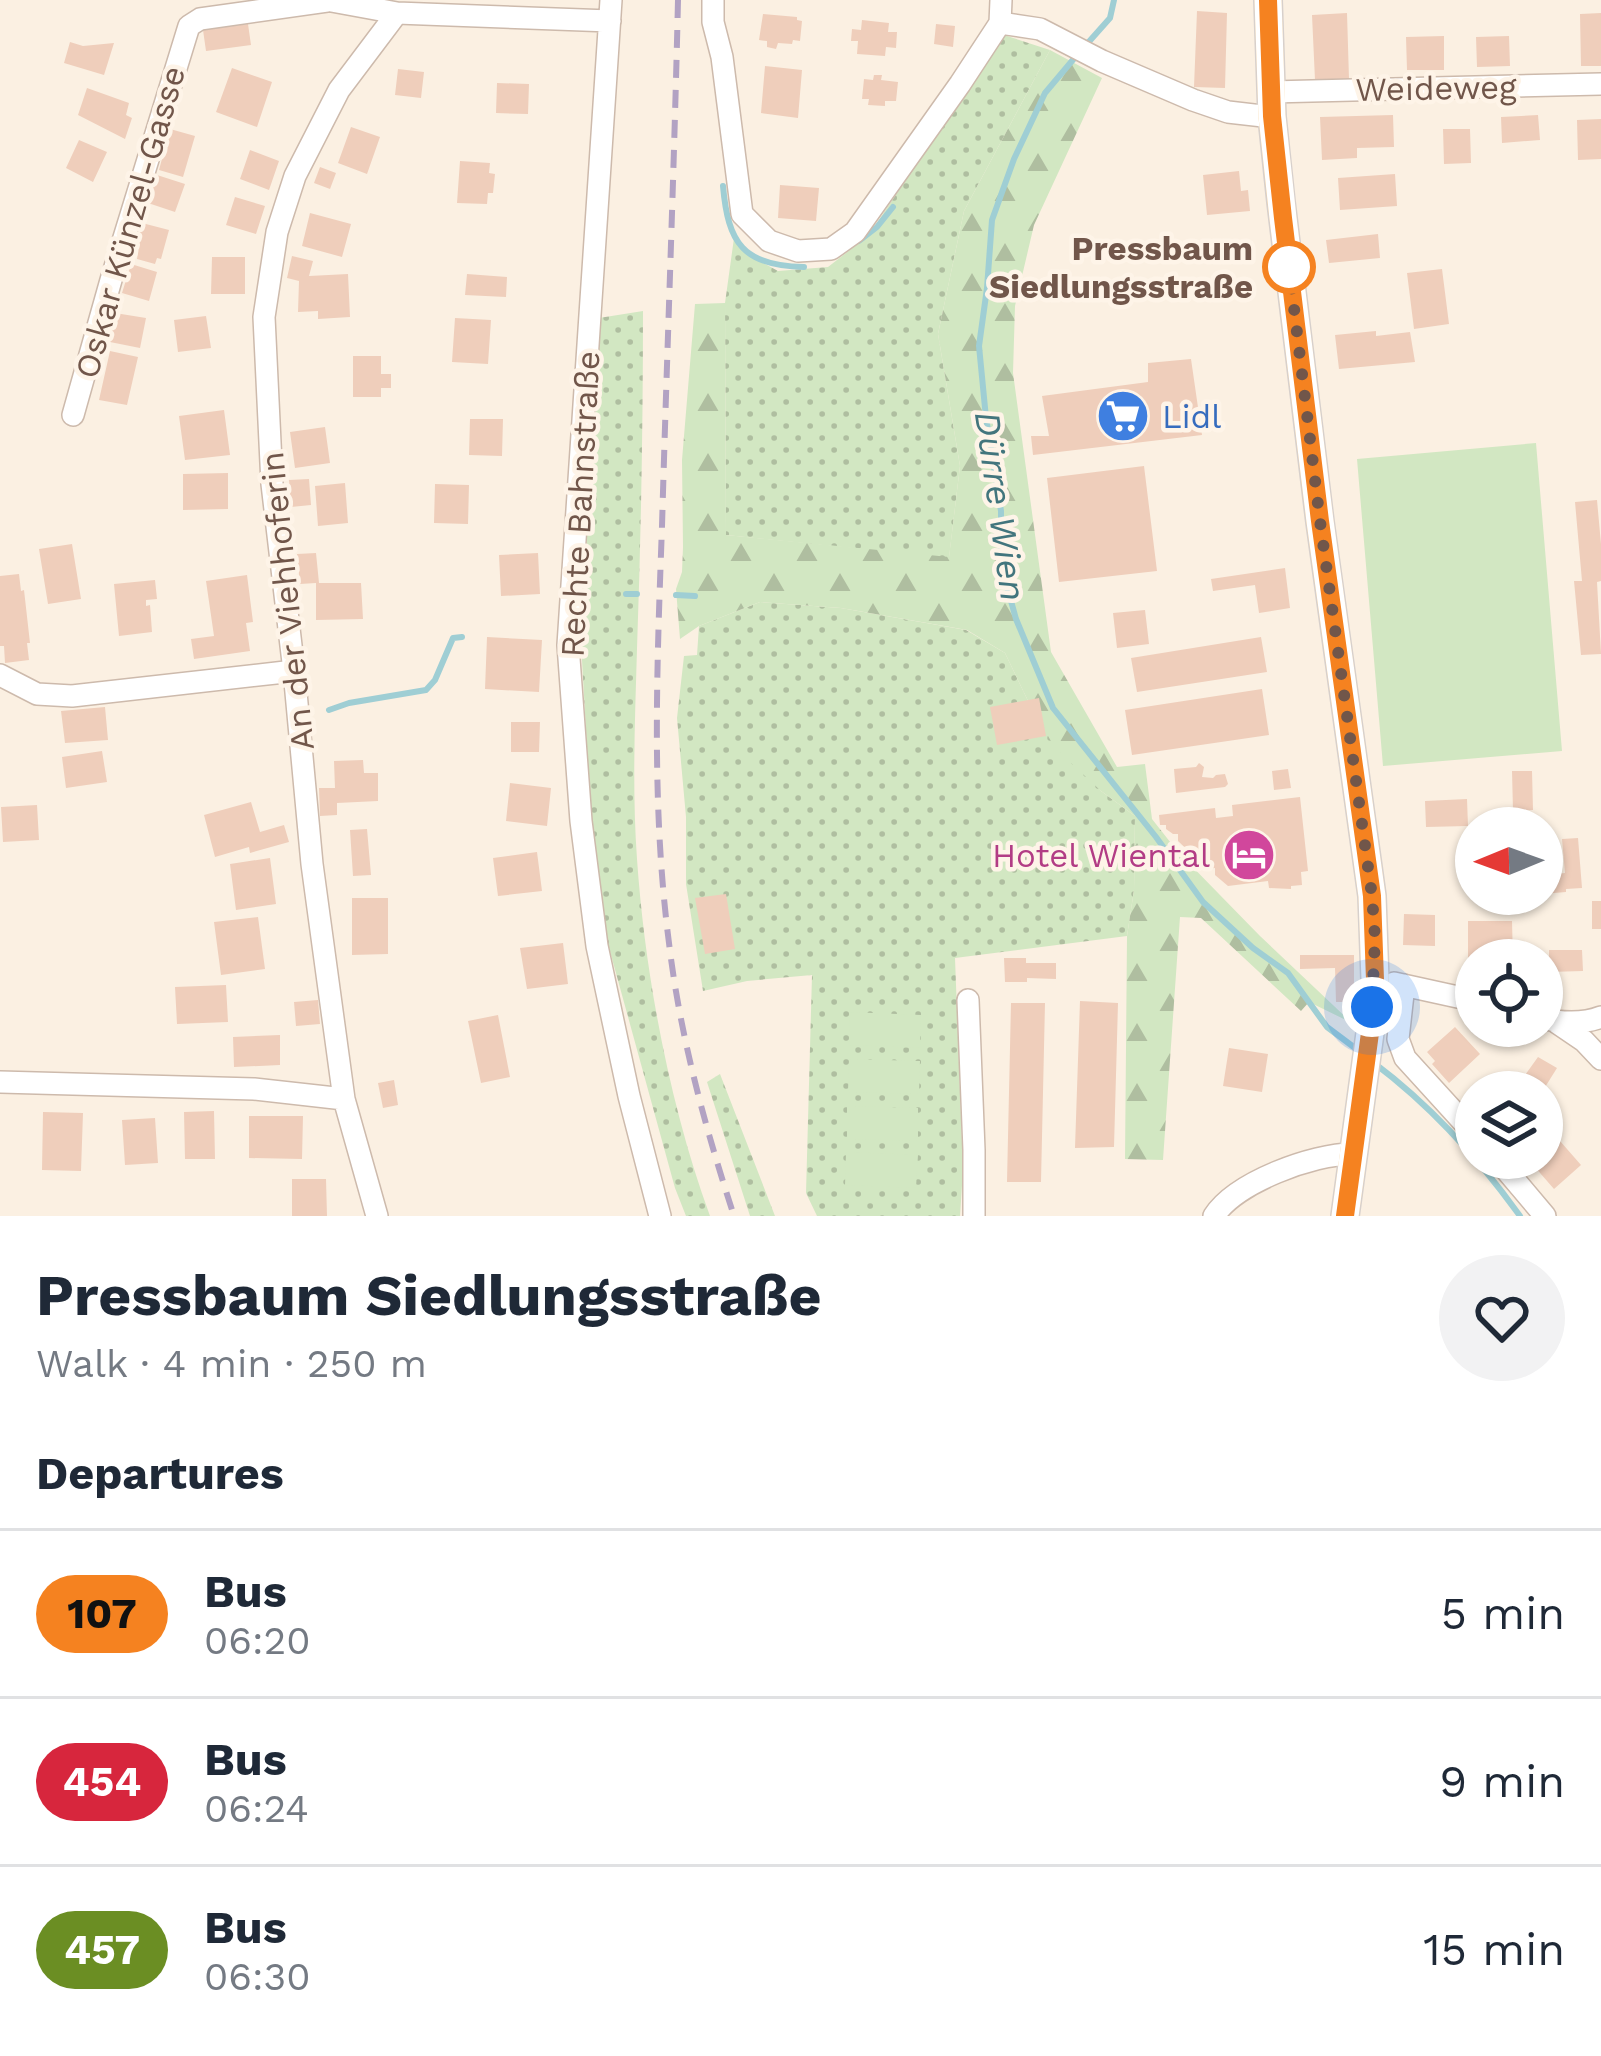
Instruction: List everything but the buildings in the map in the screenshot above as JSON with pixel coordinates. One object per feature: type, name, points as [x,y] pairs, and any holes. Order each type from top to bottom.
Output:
[{"type":"main road","points":[[1268,0],[1271,104],[1320,521],[1372,896],[1375,980],[1345,1216]]},
{"type":"street","points":[[326,0],[397,13],[611,11]]},
{"type":"street","name":"Oskar Künzel-Gasse","points":[[73,416],[189,26],[200,19],[326,0]]},
{"type":"street","name":"Rechte Bahnstraße","points":[[611,11],[568,644],[581,821],[597,946],[628,1096],[660,1216]]},
{"type":"street","name":"Weideweg","points":[[1000,12],[1102,61],[1228,112],[1271,104],[1601,84]]},
{"type":"street","points":[[708,15],[722,57],[742,214],[769,241],[798,251],[831,249],[855,232],[960,84],[1000,12]]},
{"type":"street","name":"An der Viehhoferin","points":[[377,1216],[344,1099],[312,864],[272,484],[264,317],[277,232],[296,176],[339,90],[397,13]]},
{"type":"street","points":[[0,675],[37,694],[72,696],[294,670]]},
{"type":"street","points":[[1375,980],[1455,996]]},
{"type":"street","points":[[1405,985],[1398,1039],[1405,1058],[1455,1113]]},
{"type":"street","points":[[968,1000],[974,1216]]},
{"type":"street","points":[[1563,1020],[1601,1017]]},
{"type":"street","points":[[1563,1028],[1601,1059]]},
{"type":"street","points":[[0,1082],[254,1090],[344,1099]]},
{"type":"street","points":[[1214,1216],[1221,1204],[1244,1187],[1319,1156],[1352,1154]]},
{"type":"street","points":[[1514,1179],[1545,1216]]},
{"type":"green space","points":[[1004,35],[1050,50],[964,211],[938,334],[960,466],[949,558],[726,535],[725,303],[734,238],[756,259],[778,271],[828,267],[868,236]]},
{"type":"green space","points":[[1050,50],[1102,78],[1034,225],[1015,306],[1013,373],[1051,652],[1117,767],[1145,764],[1152,819],[1178,852],[1352,1023],[1309,1002],[1301,1011],[1201,918],[1180,917],[1163,1160],[1125,1159],[1127,936],[1134,890],[1135,816],[1055,748],[1005,653],[967,630],[841,608],[760,602],[699,626],[680,639],[676,589],[682,572],[682,460],[695,304],[725,303],[726,535],[949,557],[960,466],[938,334],[964,211]]},
{"type":"green space","points":[[643,311],[634,754],[637,859],[662,1040],[683,1131],[710,1216],[686,1216],[675,1188],[608,944],[591,817],[581,643],[599,318]]},
{"type":"green space","points":[[1536,443],[1562,751],[1383,766],[1357,459]]},
{"type":"green space","points":[[760,602],[841,608],[966,630],[1005,653],[1030,705],[1101,791],[1135,816],[1134,890],[1127,936],[955,958],[963,1170],[960,1216],[817,1216],[806,1193],[812,975],[703,991],[686,884],[686,817],[677,718],[684,656],[697,655],[699,626]]},
{"type":"green space","points":[[850,1012],[921,1015],[920,1048],[849,1045]]},
{"type":"green space","points":[[849,1059],[920,1061],[919,1094],[848,1092]]},
{"type":"green space","points":[[720,1074],[775,1216],[750,1216],[707,1082]]},
{"type":"green space","points":[[847,1106],[918,1108],[918,1141],[847,1139]]},
{"type":"green space","points":[[846,1152],[918,1155],[916,1188],[845,1185]]},
{"type":"waterway","name":"Dürre Wien","points":[[1086,45],[1110,18],[1114,0]]},
{"type":"waterway","name":"Dürre Wien","points":[[1077,55],[1045,93],[992,220],[979,346],[1001,511],[1001,565],[1016,619],[1053,708],[1203,902],[1288,973],[1327,1027],[1359,1051]]},
{"type":"waterway","points":[[723,186],[729,223],[742,248],[766,262],[804,267]]},
{"type":"waterway","points":[[859,241],[893,207]]},
{"type":"waterway","points":[[626,594],[637,594]]},
{"type":"waterway","points":[[676,595],[695,596]]},
{"type":"waterway","points":[[329,710],[426,690],[453,638],[462,637]]},
{"type":"waterway","name":"Dürre Wien","points":[[1374,1063],[1453,1134],[1520,1216]]},
{"type":"railway","points":[[678,0],[657,682],[660,839],[680,1012],[734,1216]]},
{"type":"bus line","name":"107","points":[[1268,0],[1272,116],[1283,218],[1375,938],[1370,1033],[1345,1216]]},
{"type":"place","name":"Pressbaum Siedlungsstraße","points":[[1289,267]]},
{"type":"place","name":"Lidl","points":[[1123,416]]},
{"type":"place","name":"Hotel Wiental","points":[[1249,855]]},
{"type":"route","points":[[1289,267],[1372,896],[1372,1007]]}]
